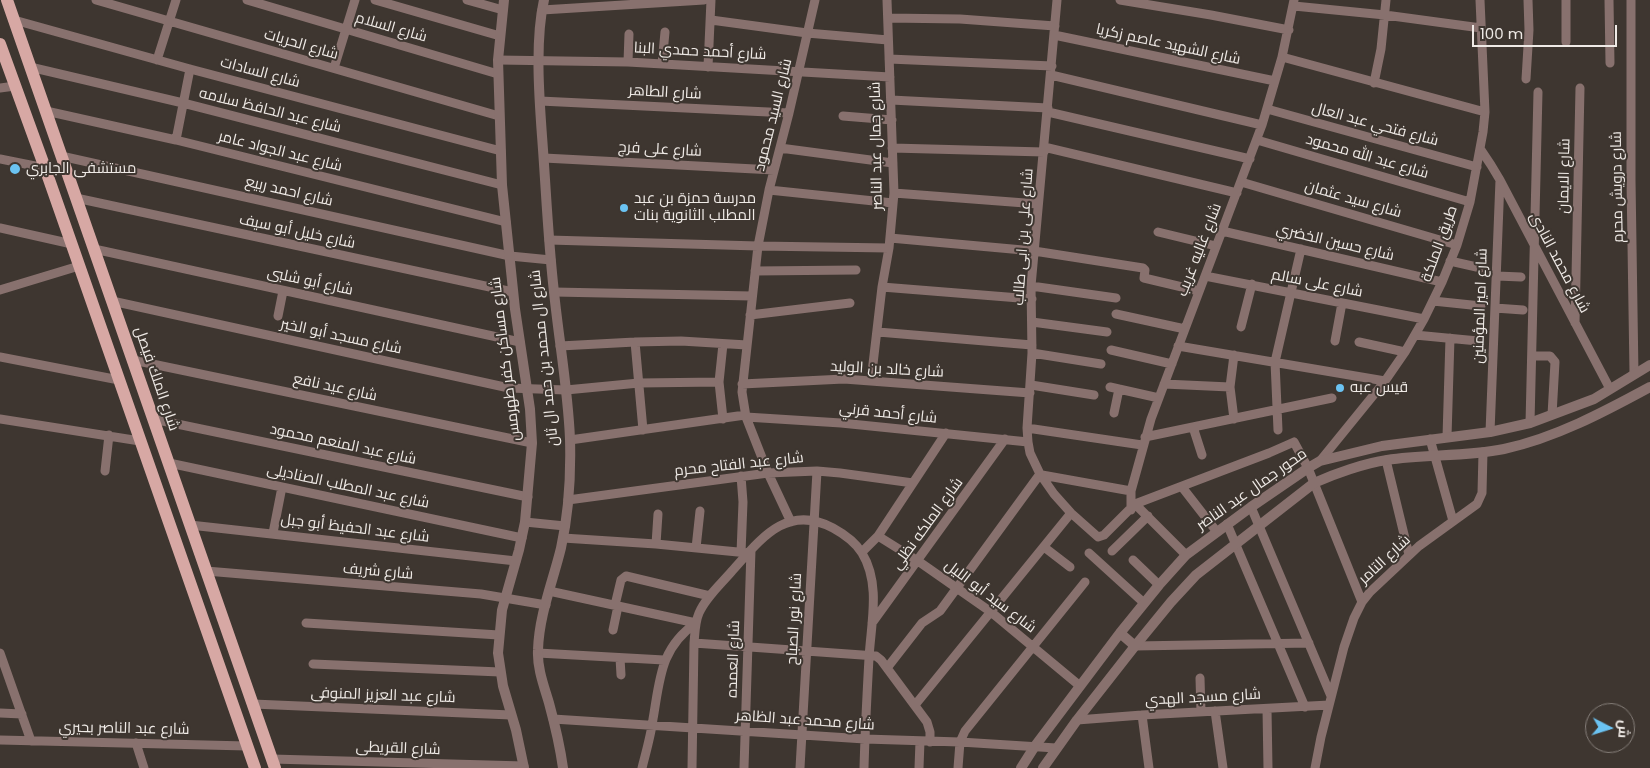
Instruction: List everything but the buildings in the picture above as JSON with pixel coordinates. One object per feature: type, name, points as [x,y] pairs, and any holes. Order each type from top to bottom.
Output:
[{"type":"main road","name":"شارع الملك فيصل","points":[[7,0],[274,763]]},
{"type":"main road","points":[[1,50],[72,244],[255,768]]},
{"type":"main road","points":[[195,597],[202,599],[210,596],[212,588]]},
{"type":"main road","points":[[206,627],[210,619],[222,617]]},
{"type":"street","name":"شارع الحريات","points":[[96,0],[499,116]]},
{"type":"street","points":[[157,60],[176,0]]},
{"type":"street","name":"شارع السلام","points":[[247,0],[498,74]]},
{"type":"street","points":[[334,68],[355,0]]},
{"type":"street","points":[[375,0],[500,36]]},
{"type":"street","points":[[467,0],[503,5]]},
{"type":"street","points":[[543,5],[704,0]]},
{"type":"street","points":[[708,67],[711,0]]},
{"type":"street","name":"شارع السيد محمود","points":[[791,522],[768,473],[746,416],[742,384],[758,246],[769,190],[815,0]]},
{"type":"street","name":"شارع جمال عبد الناصر","points":[[871,381],[894,192],[887,0]]},
{"type":"street","name":"شارع على بن ابى طالب","points":[[1057,0],[1031,286],[1032,349],[1027,428],[1028,442],[1030,453],[1041,475],[1071,513],[1098,537],[1104,535],[1133,507]]},
{"type":"street","points":[[1120,0],[1289,30]]},
{"type":"street","points":[[1374,83],[1381,49],[1386,0]]},
{"type":"street","name":"طريق الملكة","points":[[1320,461],[1385,381],[1416,335],[1442,282],[1457,245],[1470,202],[1481,150],[1485,112],[1480,0]]},
{"type":"street","points":[[1526,79],[1529,30],[1528,0]]},
{"type":"street","points":[[1566,0],[1566,42]]},
{"type":"street","points":[[1609,0],[1610,63]]},
{"type":"street","name":"شارع درويش محرم","points":[[1631,0],[1634,374]]},
{"type":"street","points":[[1294,3],[1482,28]]},
{"type":"street","name":"شارع غاليه غريب","points":[[1133,507],[1130,491],[1144,441],[1262,125],[1282,57],[1294,3]]},
{"type":"street","name":"شارع مساكن كفر طهرمس","points":[[503,5],[498,60],[502,185],[513,292],[528,389],[532,443],[525,522],[505,598],[498,653],[500,672],[524,767]]},
{"type":"street","name":"شارع ال محمد بن حمد ال ثان","points":[[543,5],[539,61],[540,100],[549,240],[570,440],[565,526],[538,637],[538,653],[539,671],[559,742],[563,768]]},
{"type":"street","name":"شارع الشهيد عاصم زكريا","points":[[888,18],[960,19],[1055,30],[1275,81]]},
{"type":"street","name":"شارع السادات","points":[[14,20],[190,69],[500,151]]},
{"type":"street","points":[[711,20],[807,33],[888,40]]},
{"type":"street","points":[[662,64],[665,32]]},
{"type":"street","points":[[628,62],[629,34]]},
{"type":"street","points":[[1282,57],[1485,112]]},
{"type":"street","points":[[889,59],[1051,71],[1262,125]]},
{"type":"street","name":"شارع أحمد حمدي البنا","points":[[498,60],[628,62],[890,77]]},
{"type":"street","name":"شارع عبد الحافظ سلامه","points":[[30,67],[183,102],[502,185]]},
{"type":"street","points":[[176,140],[190,69]]},
{"type":"street","points":[[0,88],[15,86]]},
{"type":"street","name":"شارع الايمان","points":[[1575,325],[1580,88]]},
{"type":"street","points":[[1530,423],[1538,92]]},
{"type":"street","name":"شارع الطاهر","points":[[540,100],[789,113]]},
{"type":"street","points":[[891,100],[1048,110],[1250,159]]},
{"type":"street","name":"شارع فتحي عبد العال","points":[[1266,109],[1477,166]]},
{"type":"street","name":"شارع عبد الجواد عامر","points":[[46,111],[176,140],[506,222]]},
{"type":"street","points":[[843,116],[892,120]]},
{"type":"street","name":"شارع عبد الله محمود","points":[[1256,140],[1470,202]]},
{"type":"street","points":[[780,148],[893,163]]},
{"type":"street","points":[[892,148],[1044,150],[1237,193]]},
{"type":"street","name":"شارع محمد النادى","points":[[1481,150],[1492,164],[1610,389]]},
{"type":"street","name":"شارع احمد ربيع","points":[[61,156],[510,256],[551,260]]},
{"type":"street","name":"شارع على فرج","points":[[544,158],[774,170]]},
{"type":"street","points":[[0,159],[45,168]]},
{"type":"street","name":"شارع امير المؤمنين","points":[[1490,432],[1500,180]]},
{"type":"street","name":"شارع سيد عثمان","points":[[1241,182],[1457,245]]},
{"type":"street","points":[[769,190],[893,203]]},
{"type":"street","points":[[894,192],[1038,204]]},
{"type":"street","name":"شارع خليل أبو سيف","points":[[76,198],[513,292]]},
{"type":"street","points":[[0,228],[72,244]]},
{"type":"street","name":"شارع حسين الخضري","points":[[1222,230],[1442,282]]},
{"type":"street","points":[[1158,232],[1216,246]]},
{"type":"street","points":[[549,240],[758,246],[889,243],[1034,251],[1142,268],[1145,270],[1144,278],[1199,291]]},
{"type":"street","points":[[1278,430],[1275,362],[1301,249]]},
{"type":"street","name":"شارع أبو شلبى","points":[[94,250],[520,342]]},
{"type":"street","points":[[1450,261],[1481,268]]},
{"type":"street","points":[[0,290],[79,266]]},
{"type":"street","points":[[755,271],[856,270]]},
{"type":"street","name":"شارع على سالم","points":[[1205,276],[1424,319]]},
{"type":"street","points":[[1497,276],[1521,277]]},
{"type":"street","points":[[1241,327],[1252,284]]},
{"type":"street","points":[[1031,286],[1116,298]]},
{"type":"street","points":[[882,287],[1032,299]]},
{"type":"street","points":[[278,316],[283,291]]},
{"type":"street","points":[[554,292],[752,296]]},
{"type":"street","name":"شارع مسجد أبو الخير","points":[[112,301],[499,386],[566,390],[639,383],[719,382]]},
{"type":"street","points":[[1433,301],[1481,306]]},
{"type":"street","points":[[750,315],[850,303]]},
{"type":"street","points":[[1335,341],[1342,303]]},
{"type":"street","points":[[1495,308],[1523,310]]},
{"type":"street","points":[[1116,314],[1185,329]]},
{"type":"street","points":[[1032,322],[1107,332]]},
{"type":"street","points":[[878,332],[1032,349],[1101,364]]},
{"type":"street","points":[[1416,335],[1478,341]]},
{"type":"street","points":[[1448,437],[1450,338]]},
{"type":"street","points":[[560,346],[681,341],[747,345]]},
{"type":"street","points":[[635,342],[644,430]]},
{"type":"street","points":[[1360,342],[1405,352]]},
{"type":"street","points":[[723,344],[719,382],[723,419]]},
{"type":"street","points":[[1178,346],[1385,381]]},
{"type":"street","points":[[1111,350],[1172,364]]},
{"type":"street","points":[[1234,355],[1230,387],[1234,419]]},
{"type":"street","points":[[1532,356],[1550,356],[1554,359],[1552,415]]},
{"type":"street","points":[[0,357],[119,380]]},
{"type":"street","name":"شارع عيد نافع","points":[[133,360],[532,443]]},
{"type":"street","name":"محور جمال عبد الناصر","points":[[1021,768],[1035,746],[1120,633],[1159,584],[1186,555],[1308,468],[1320,461],[1382,446],[1490,432],[1530,423],[1594,398],[1650,365]]},
{"type":"street","name":"شارع خالد بن الوليد","points":[[742,384],[817,380],[871,381],[1030,389],[1094,395]]},
{"type":"street","points":[[1164,384],[1230,387]]},
{"type":"street","name":"محور جمال عبد الناصر","points":[[1043,768],[1077,720],[1135,646],[1196,574],[1314,483],[1386,460],[1483,452],[1522,445],[1594,416],[1650,387]]},
{"type":"street","points":[[1114,413],[1114,388],[1159,398]]},
{"type":"street","points":[[1027,428],[1144,441],[1193,427],[1332,398]]},
{"type":"street","name":"شارع أحمد قرني","points":[[570,440],[746,416],[841,423],[1028,442]]},
{"type":"street","points":[[0,419],[140,441]]},
{"type":"street","name":"شارع عبد المنعم محمود","points":[[153,419],[528,497]]},
{"type":"street","points":[[1193,427],[1202,456]]},
{"type":"street","points":[[862,552],[878,536],[946,434]]},
{"type":"street","points":[[105,470],[108,435]]},
{"type":"street","points":[[1430,439],[1453,521]]},
{"type":"street","name":"شارع الملكه نظلي","points":[[872,624],[1005,440]]},
{"type":"street","points":[[1133,507],[1293,442],[1296,444],[1308,468],[1362,602]]},
{"type":"street","name":"شارع التامر","points":[[1315,768],[1330,701],[1354,618],[1362,602],[1409,555],[1477,504],[1482,493],[1483,452]]},
{"type":"street","points":[[1386,460],[1409,555]]},
{"type":"street","name":"شارع عبد المطلب الصناديلى","points":[[169,464],[522,538]]},
{"type":"street","name":"شارع نور الصباح","points":[[800,768],[817,471]]},
{"type":"street","name":"شارع عبد الفتاح محرم","points":[[568,500],[768,473],[840,472],[913,483]]},
{"type":"street","points":[[887,668],[922,623],[940,611],[1041,475],[1130,491]]},
{"type":"street","name":"شارع العمده","points":[[741,476],[747,552],[748,646],[744,768]]},
{"type":"street","points":[[273,534],[282,487]]},
{"type":"street","points":[[1182,487],[1217,532]]},
{"type":"street","points":[[1133,507],[1148,516],[1186,555]]},
{"type":"street","points":[[1251,507],[1309,644],[1330,701]]},
{"type":"street","points":[[696,548],[700,512]]},
{"type":"street","points":[[915,705],[1071,513]]},
{"type":"street","points":[[656,544],[658,514]]},
{"type":"street","points":[[1112,551],[1148,516]]},
{"type":"street","points":[[692,768],[694,642],[699,612],[747,552],[770,531],[791,522],[804,520],[828,526],[841,533],[862,552],[873,584],[864,768]]},
{"type":"street","points":[[525,522],[565,526]]},
{"type":"street","points":[[1227,524],[1305,707]]},
{"type":"street","name":"شارع عبد الحفيظ أبو جبل","points":[[190,525],[516,561]]},
{"type":"street","name":"شارع سيد أبو الليل","points":[[878,536],[918,561],[991,612],[1080,686]]},
{"type":"street","points":[[563,538],[747,552]]},
{"type":"street","points":[[1044,548],[1070,567]]},
{"type":"street","points":[[1089,553],[1144,603]]},
{"type":"street","points":[[1133,560],[1159,584]]},
{"type":"street","name":"شارع شريف","points":[[206,571],[481,594],[546,605]]},
{"type":"street","points":[[613,630],[621,580],[626,576],[710,596]]},
{"type":"street","points":[[958,768],[960,742],[964,731],[1084,582]]},
{"type":"street","points":[[549,591],[696,623]]},
{"type":"street","points":[[642,768],[664,660],[678,639],[696,623]]},
{"type":"street","points":[[306,624],[499,635]]},
{"type":"street","points":[[1120,633],[1135,646],[1309,644]]},
{"type":"street","points":[[694,642],[869,655],[879,658],[927,722],[930,742]]},
{"type":"street","points":[[0,653],[31,741]]},
{"type":"street","points":[[538,653],[664,660]]},
{"type":"street","points":[[620,658],[621,676]]},
{"type":"street","points":[[313,664],[500,672]]},
{"type":"street","points":[[1200,678],[1201,712]]},
{"type":"street","name":"شارع مسجد الهدي","points":[[1077,720],[1305,707],[1330,701]]},
{"type":"street","name":"شارع عبد العزيز المنوفى","points":[[253,704],[512,714]]},
{"type":"street","points":[[1267,708],[1268,768]]},
{"type":"street","points":[[1215,711],[1223,768]]},
{"type":"street","points":[[0,713],[22,714]]},
{"type":"street","points":[[1142,715],[1149,768]]},
{"type":"street","name":"شارع محمد عبد الظاهر","points":[[553,719],[865,739],[1056,748]]},
{"type":"street","name":"شارع عبد الناصر بحيري","points":[[0,740],[247,746]]},
{"type":"street","points":[[919,768],[920,741]]},
{"type":"street","points":[[136,743],[144,768]]},
{"type":"street","name":"شارع القريطى","points":[[274,763],[524,767]]},
{"type":"place","name":"مستشفى الجابري","points":[[15,169]]},
{"type":"place","name":"مدرسة حمزة بن عبد المطلب الثانوية بنات","points":[[624,208]]},
{"type":"place","name":"قيس عبه","points":[[1340,388]]}]
